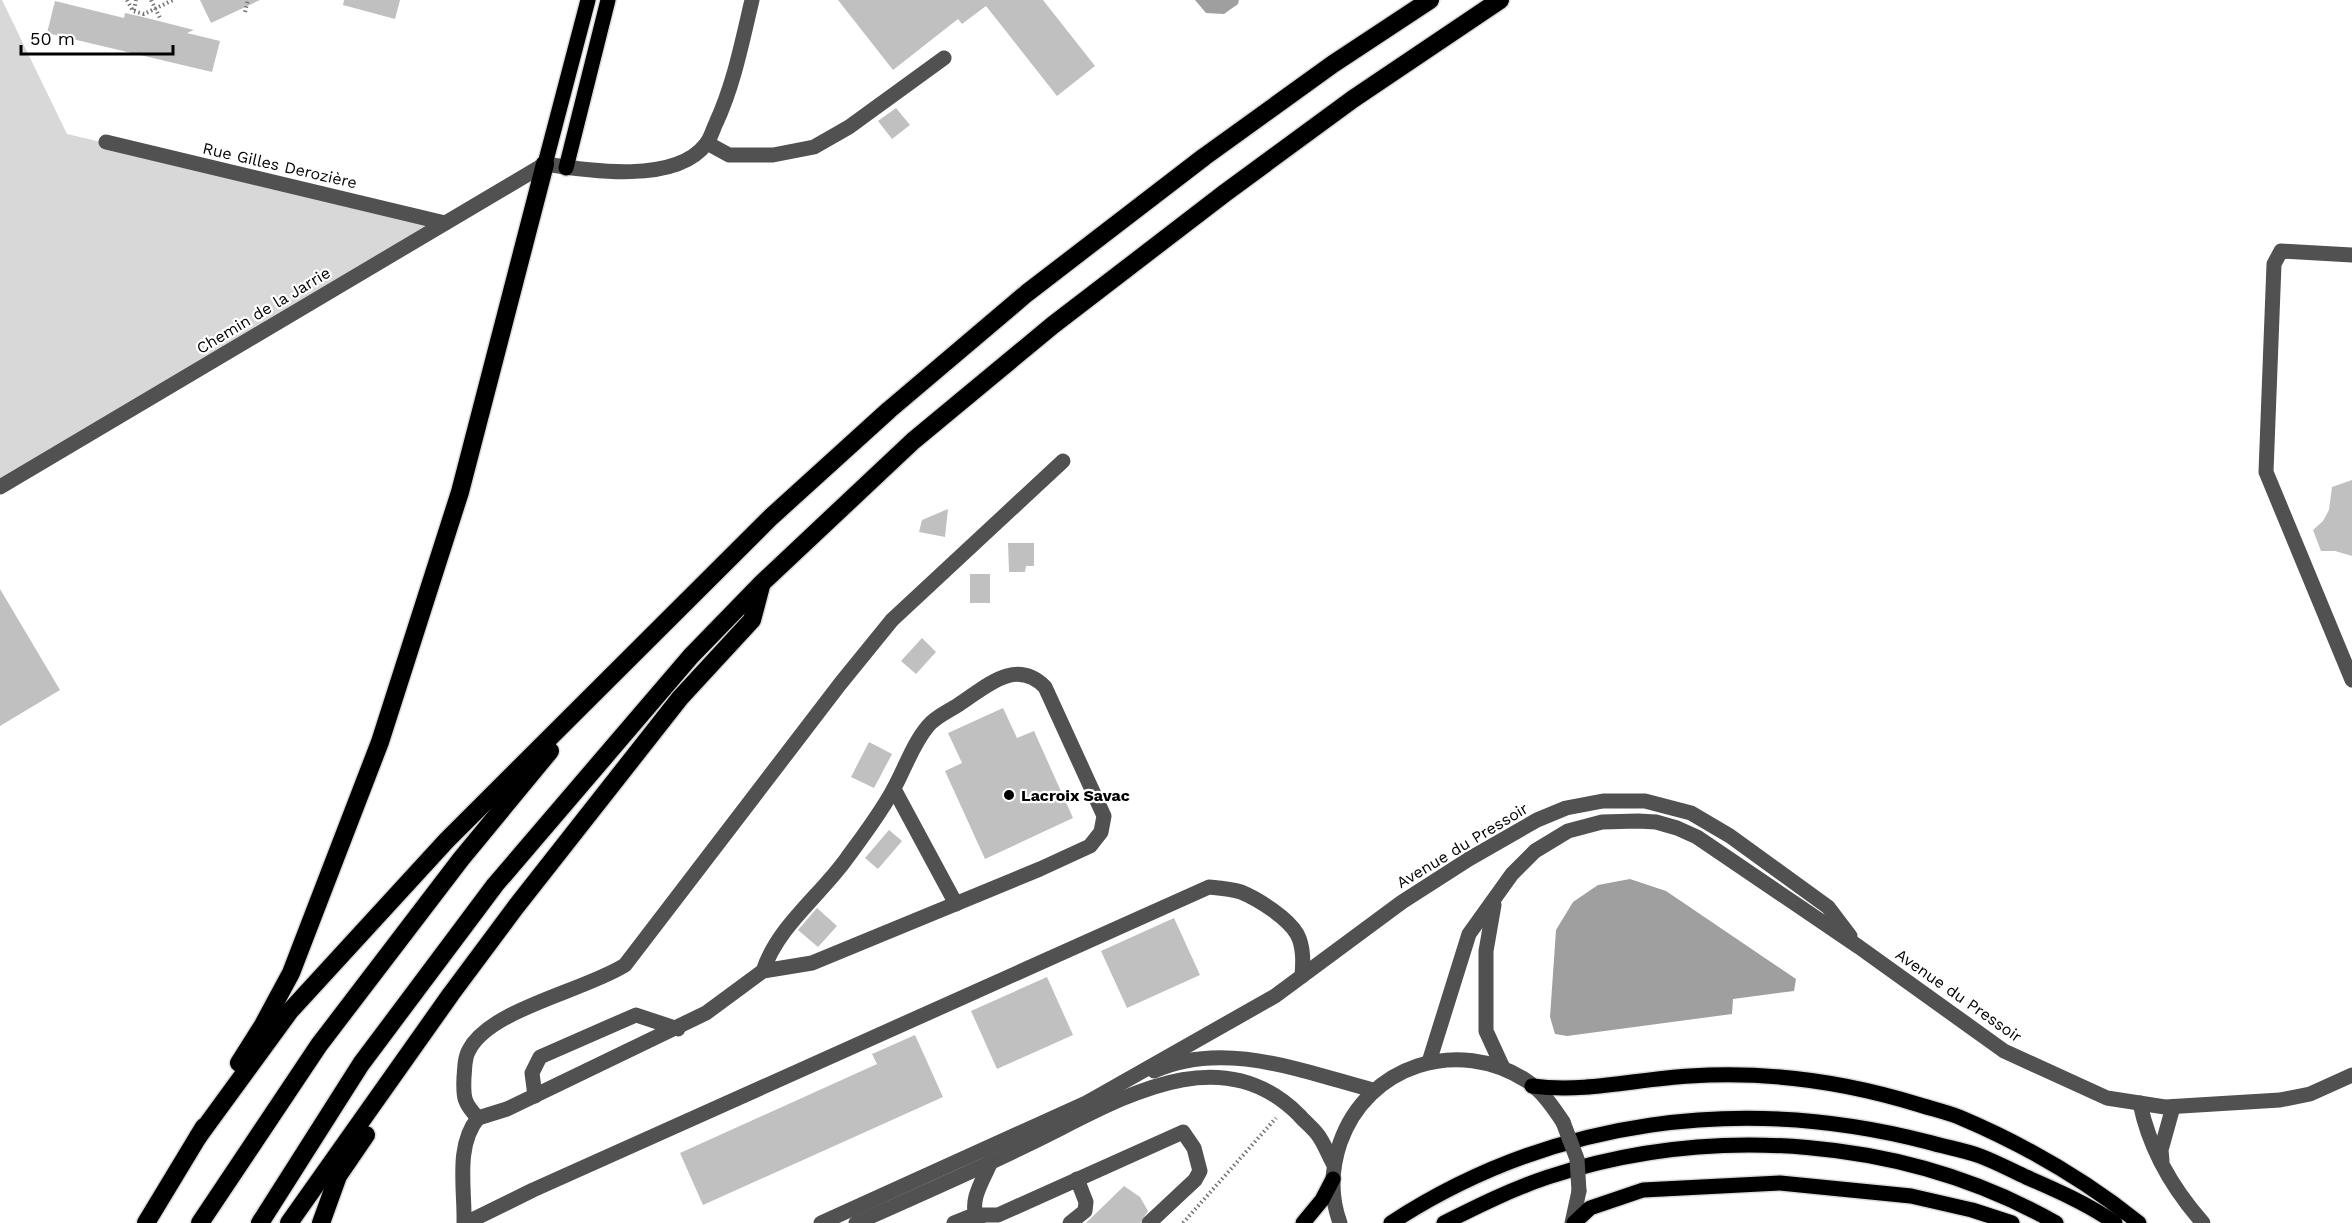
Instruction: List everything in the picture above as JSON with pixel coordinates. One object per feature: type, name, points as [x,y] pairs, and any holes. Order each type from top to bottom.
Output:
[{"type":"highway","points":[[198,1137],[290,1011],[447,840],[771,517],[889,410],[1027,293],[1204,157],[1333,64],[1430,0]]},
{"type":"highway","points":[[260,1223],[361,1064],[495,885],[691,656],[762,583],[913,441],[1053,325],[1225,192],[1353,99],[1500,0]]},
{"type":"highway","points":[[146,1223],[198,1137],[291,973],[380,742],[460,492],[545,164]]},
{"type":"highway","points":[[289,1223],[514,908],[680,698],[752,620],[762,583]]},
{"type":"highway","points":[[200,1223],[319,1045],[461,859],[625,662]]},
{"type":"highway","points":[[321,1223],[338,1176],[373,1124],[451,994]]},
{"type":"main road","points":[[545,164],[588,0]]},
{"type":"main road","points":[[566,168],[608,0]]},
{"type":"main road","points":[[1532,1086],[1561,1089],[1691,1076],[1761,1077],[1829,1082],[1896,1097],[1957,1116],[2024,1148],[2113,1203],[2139,1223]]},
{"type":"main road","points":[[1391,1223],[1477,1176],[1550,1149],[1618,1129],[1686,1120],[1758,1117],[1831,1122],[1900,1135],[1980,1156],[2054,1189],[2115,1223]]},
{"type":"main road","points":[[1444,1223],[1498,1196],[1548,1177],[1603,1162],[1683,1149],[1758,1145],[1833,1149],[1900,1162],[1979,1187],[2056,1223]]},
{"type":"main road","points":[[1304,1223],[1322,1200],[1333,1179]]},
{"type":"main road","points":[[1573,1223],[1590,1208],[1643,1190],[1780,1183],[1911,1196],[1972,1210],[2012,1223]]},
{"type":"street","points":[[545,164],[566,168],[626,172],[673,166],[692,157],[707,143],[729,94],[752,0]]},
{"type":"street","points":[[707,143],[729,155],[773,155],[814,147],[849,127],[944,58]]},
{"type":"street","name":"Rue Gilles Derozière","points":[[106,142],[445,223]]},
{"type":"street","name":"Chemin de la Jarrie","points":[[0,487],[545,164]]},
{"type":"street","points":[[2352,255],[2282,251],[2274,264],[2266,472],[2352,680]]},
{"type":"street","points":[[478,1118],[467,1106],[463,1096],[465,1062],[469,1050],[480,1036],[502,1018],[607,976],[625,965],[840,684],[892,620],[1063,461]]},
{"type":"street","points":[[763,971],[769,952],[831,880],[875,819],[929,724],[1003,675],[1023,673],[1037,678],[1045,687],[1104,816],[1101,832],[1090,846],[813,963],[763,971],[706,1013],[678,1029],[507,1109],[478,1118],[472,1126],[464,1147],[466,1220],[1209,887],[1240,892],[1266,905],[1282,918],[1297,934],[1303,958],[1302,976]]},
{"type":"street","points":[[894,789],[956,904]]},
{"type":"street","name":"Avenue du Pressoir","points":[[1088,1102],[1275,996],[1402,902],[1469,859],[1537,820],[1566,808],[1603,801],[1645,801],[1691,813],[1730,836],[1828,907],[1859,947]]},
{"type":"street","name":"Avenue du Pressoir","points":[[1429,1062],[1469,934],[1495,901],[1512,874],[1535,851],[1568,831],[1602,822],[1638,820],[1677,828],[1716,849],[1859,947],[2004,1051],[2108,1098],[2173,1107],[2227,1105],[2310,1094],[2352,1075]]},
{"type":"street","points":[[1495,901],[1486,951],[1486,1031],[1503,1068]]},
{"type":"street","points":[[535,1096],[532,1073],[540,1057],[636,1015],[678,1029]]},
{"type":"street","points":[[821,1223],[1166,1065],[1216,1057],[1257,1060],[1373,1090]]},
{"type":"street","points":[[1340,1223],[1333,1205],[1333,1163],[1347,1123],[1373,1090],[1409,1068],[1429,1062],[1470,1059],[1503,1068],[1532,1086],[1551,1103],[1563,1122],[1577,1160],[1579,1191],[1573,1223]]},
{"type":"street","points":[[856,1223],[1135,1093],[1182,1078],[1213,1076],[1245,1081],[1269,1090],[1318,1134],[1333,1163]]},
{"type":"street","points":[[2140,1103],[2145,1127],[2162,1164],[2175,1188],[2203,1223]]},
{"type":"street","points":[[2162,1164],[2161,1150],[2173,1107]]},
{"type":"street","points":[[954,1223],[998,1215],[1183,1132],[1194,1148],[1200,1171],[1195,1180],[1149,1223]]},
{"type":"street","points":[[976,1219],[975,1196],[991,1162]]},
{"type":"street","points":[[1070,1223],[1085,1211],[1086,1202],[1077,1179]]},
{"type":"path","points":[[127,0],[133,10],[144,14],[173,0]]},
{"type":"path","points":[[133,10],[136,0]]},
{"type":"path","points":[[152,0],[160,18]]},
{"type":"path","points":[[245,12],[248,0]]},
{"type":"path","points":[[1183,1223],[1288,1105]]},
{"type":"shaded area","points":[[0,0],[67,134],[445,223],[0,487]]},
{"type":"shaded area","points":[[1195,0],[1239,0],[1238,4],[1224,14],[1206,13]]},
{"type":"shaded area","points":[[1630,879],[1666,891],[1796,979],[1794,991],[1733,999],[1732,1014],[1567,1036],[1555,1034],[1550,1017],[1556,930],[1573,902],[1598,885]]},
{"type":"building","points":[[200,0],[260,0],[211,23]]},
{"type":"building","points":[[344,0],[400,0],[395,19],[343,5]]},
{"type":"building","points":[[838,0],[1043,0],[1095,66],[1057,96],[986,6],[962,24],[958,19],[893,70]]},
{"type":"building","points":[[55,1],[124,18],[125,13],[143,17],[194,30],[187,33],[220,41],[212,72],[47,33]]},
{"type":"building","points":[[896,108],[910,125],[892,139],[878,121]]},
{"type":"building","points":[[2352,480],[2352,556],[2335,551],[2321,551],[2313,530],[2323,521],[2329,510],[2332,487]]},
{"type":"building","points":[[948,509],[945,537],[919,532],[922,520]]},
{"type":"building","points":[[1008,543],[1034,543],[1034,566],[1026,566],[1025,572],[1009,572]]},
{"type":"building","points":[[970,574],[990,574],[990,603],[970,603]]},
{"type":"building","points":[[0,589],[60,690],[0,726]]},
{"type":"building","points":[[922,638],[936,652],[916,674],[901,661]]},
{"type":"building","name":"Lacroix Savac","points":[[1003,708],[1017,738],[1034,731],[1073,818],[985,859],[945,771],[962,763],[948,733]]},
{"type":"building","points":[[869,742],[892,754],[874,788],[851,777]]},
{"type":"building","points":[[889,830],[902,841],[878,869],[865,858]]},
{"type":"building","points":[[817,908],[837,926],[818,947],[798,930]]},
{"type":"building","points":[[1174,918],[1200,975],[1127,1008],[1101,951]]},
{"type":"building","points":[[1047,977],[1073,1035],[997,1069],[971,1011]]},
{"type":"building","points":[[915,1035],[943,1097],[703,1205],[680,1153],[877,1064],[872,1054]]},
{"type":"building","points":[[1124,1186],[1140,1197],[1148,1211],[1140,1223],[1086,1223]]},
{"type":"place","name":"Lacroix Savac","points":[[1009,795]]}]
